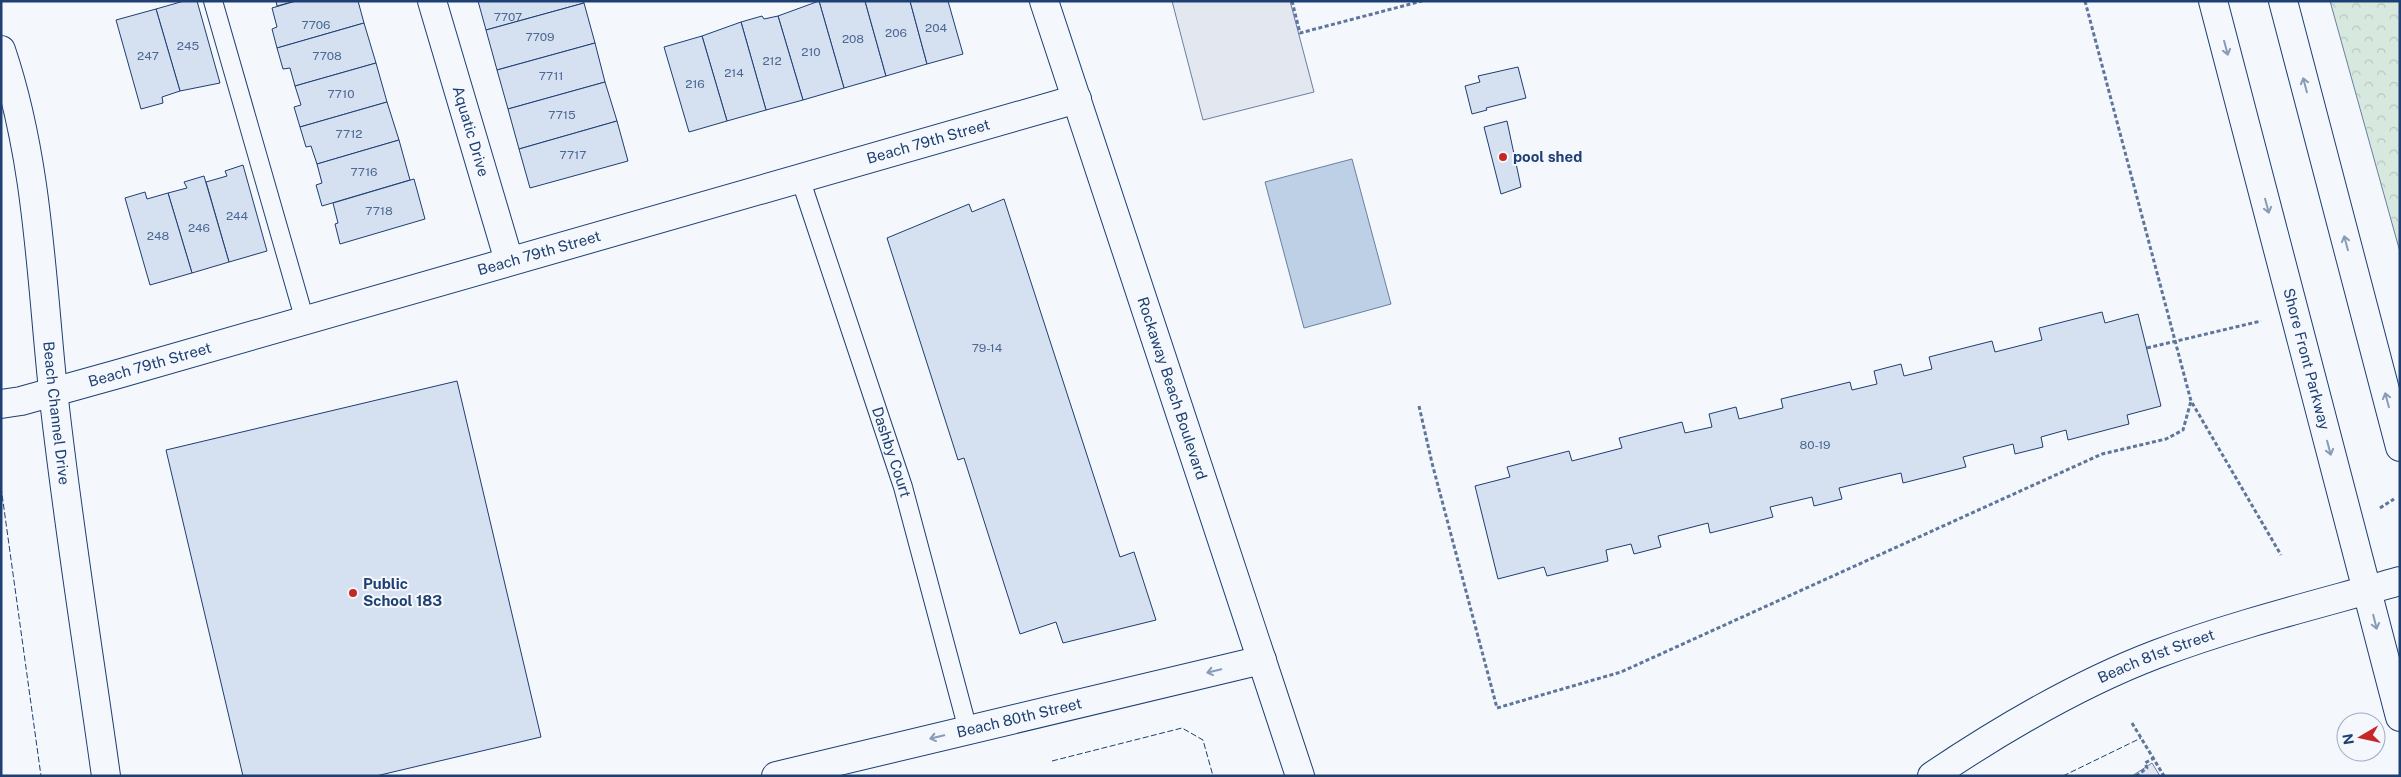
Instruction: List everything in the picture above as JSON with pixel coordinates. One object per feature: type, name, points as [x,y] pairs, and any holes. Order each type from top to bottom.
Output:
[{"type":"street","name":"Aquatic Drive","points":[[432,1],[508,262]]},
{"type":"street","name":"Rockaway Beach Boulevard","points":[[1044,1],[1300,776]]},
{"type":"street","name":"Shore Front Parkway","points":[[2213,1],[2400,717]]},
{"type":"street","points":[[2283,1],[2400,447]]},
{"type":"street","name":"Beach Channel Drive","points":[[1,50],[15,94],[26,142],[53,392],[106,776]]},
{"type":"street","name":"Beach 79th Street","points":[[1,404],[53,392],[305,321],[1077,100]]},
{"type":"street","name":"Beach 81st Street","points":[[1932,776],[2009,728],[2111,673],[2198,639],[2400,581]]},
{"type":"street","name":"Beach 80th Street","points":[[776,776],[1262,660]]},
{"type":"lane","points":[[214,1],[305,321]]},
{"type":"lane","name":"Dashby Court","points":[[800,178],[903,487],[968,730]]},
{"type":"path","points":[[1292,1],[1300,33],[1422,1]]},
{"type":"path","points":[[2086,1],[2191,401],[2281,555]]},
{"type":"path","points":[[2147,348],[2174,340],[2295,314]]},
{"type":"path","points":[[1419,406],[1432,464],[1497,708],[1621,672],[2102,454],[2166,439],[2183,430],[2191,401]]},
{"type":"path","points":[[2132,723],[2164,776]]},
{"type":"path","points":[[2136,776],[2147,768],[2145,763],[2154,758]]},
{"type":"green space","points":[[2330,1],[2400,1],[2400,252]]},
{"type":"shaded area","points":[[1172,1],[1290,1],[1314,92],[1203,120]]},
{"type":"shaded area","points":[[2152,763],[2160,776],[2132,776]]},
{"type":"water","points":[[1352,159],[1391,304],[1304,328],[1265,182]]},
{"type":"building","points":[[184,1],[197,1],[220,83],[180,91],[156,9]]},
{"type":"building","points":[[276,1],[296,1],[277,6]]},
{"type":"building","points":[[296,1],[358,1],[364,23],[277,48],[272,29],[277,27],[272,8]]},
{"type":"building","points":[[478,1],[583,1],[584,3],[486,30]]},
{"type":"building","points":[[819,1],[865,1],[886,76],[844,88]]},
{"type":"building","points":[[819,1],[844,88],[803,100],[778,16]]},
{"type":"building","points":[[865,1],[910,1],[927,64],[886,76]]},
{"type":"building","points":[[910,1],[948,1],[963,54],[927,64]]},
{"type":"building","points":[[584,3],[595,43],[497,70],[486,30]]},
{"type":"building","points":[[156,9],[180,91],[162,97],[163,103],[141,109],[116,20]]},
{"type":"building","points":[[762,16],[764,19],[778,16],[803,100],[766,110],[741,22]]},
{"type":"building","points":[[741,22],[766,110],[727,121],[702,36]]},
{"type":"building","points":[[364,23],[376,63],[295,86],[290,68],[283,69],[277,48]]},
{"type":"building","points":[[702,36],[727,121],[689,132],[664,47]]},
{"type":"building","points":[[595,43],[605,82],[508,109],[497,70]]},
{"type":"building","points":[[376,63],[387,102],[300,127],[294,107],[301,105],[295,86]]},
{"type":"building","points":[[1518,67],[1526,98],[1486,108],[1487,110],[1472,114],[1465,86],[1480,82],[1478,76]]},
{"type":"building","points":[[605,82],[617,121],[519,149],[508,109]]},
{"type":"building","points":[[387,102],[399,140],[317,164],[311,146],[306,147],[300,127]]},
{"type":"building","points":[[617,121],[628,161],[530,188],[519,149]]},
{"type":"building","name":"pool shed","points":[[1507,121],[1521,187],[1501,194],[1484,127]]},
{"type":"building","points":[[399,140],[410,180],[322,206],[316,185],[322,183],[317,164]]},
{"type":"building","points":[[243,165],[267,251],[229,262],[206,182],[227,176],[225,171]]},
{"type":"building","points":[[204,176],[229,262],[192,273],[168,193],[187,188],[184,182]]},
{"type":"building","points":[[414,179],[425,219],[340,244],[335,224],[338,223],[333,203]]},
{"type":"building","points":[[145,192],[147,199],[168,193],[192,273],[150,285],[125,198]]},
{"type":"building","points":[[1004,199],[1120,557],[1134,552],[1156,620],[1063,643],[1056,622],[1020,634],[964,458],[958,460],[887,238],[969,204],[972,212]]},
{"type":"building","points":[[2102,312],[2105,323],[2138,314],[2161,406],[2127,415],[2129,424],[2068,440],[2066,430],[2041,437],[2043,447],[2015,454],[2013,444],[1963,457],[1966,467],[1903,483],[1901,473],[1839,488],[1842,499],[1814,506],[1812,497],[1770,507],[1773,517],[1710,533],[1708,523],[1658,536],[1661,547],[1634,554],[1631,544],[1606,550],[1608,561],[1547,576],[1544,567],[1498,579],[1475,486],[1510,477],[1507,467],[1569,451],[1572,461],[1622,448],[1619,438],[1682,422],[1685,433],[1712,427],[1709,414],[1736,407],[1739,419],[1783,408],[1781,399],[1850,382],[1852,390],[1877,384],[1874,371],[1901,364],[1904,376],[1932,369],[1929,357],[1992,341],[1995,352],[2042,340],[2039,328]]},
{"type":"building","name":"Public School 183","points":[[457,381],[541,737],[376,776],[243,776],[166,450]]},
{"type":"fence","points":[[1,487],[41,776]]},
{"type":"fence","points":[[1052,761],[1182,728],[1203,740],[1213,776]]},
{"type":"fence","points":[[2063,776],[2141,738]]},
{"type":"place","name":"pool shed","points":[[1503,157]]},
{"type":"place","name":"Public School 183","points":[[353,593]]}]
